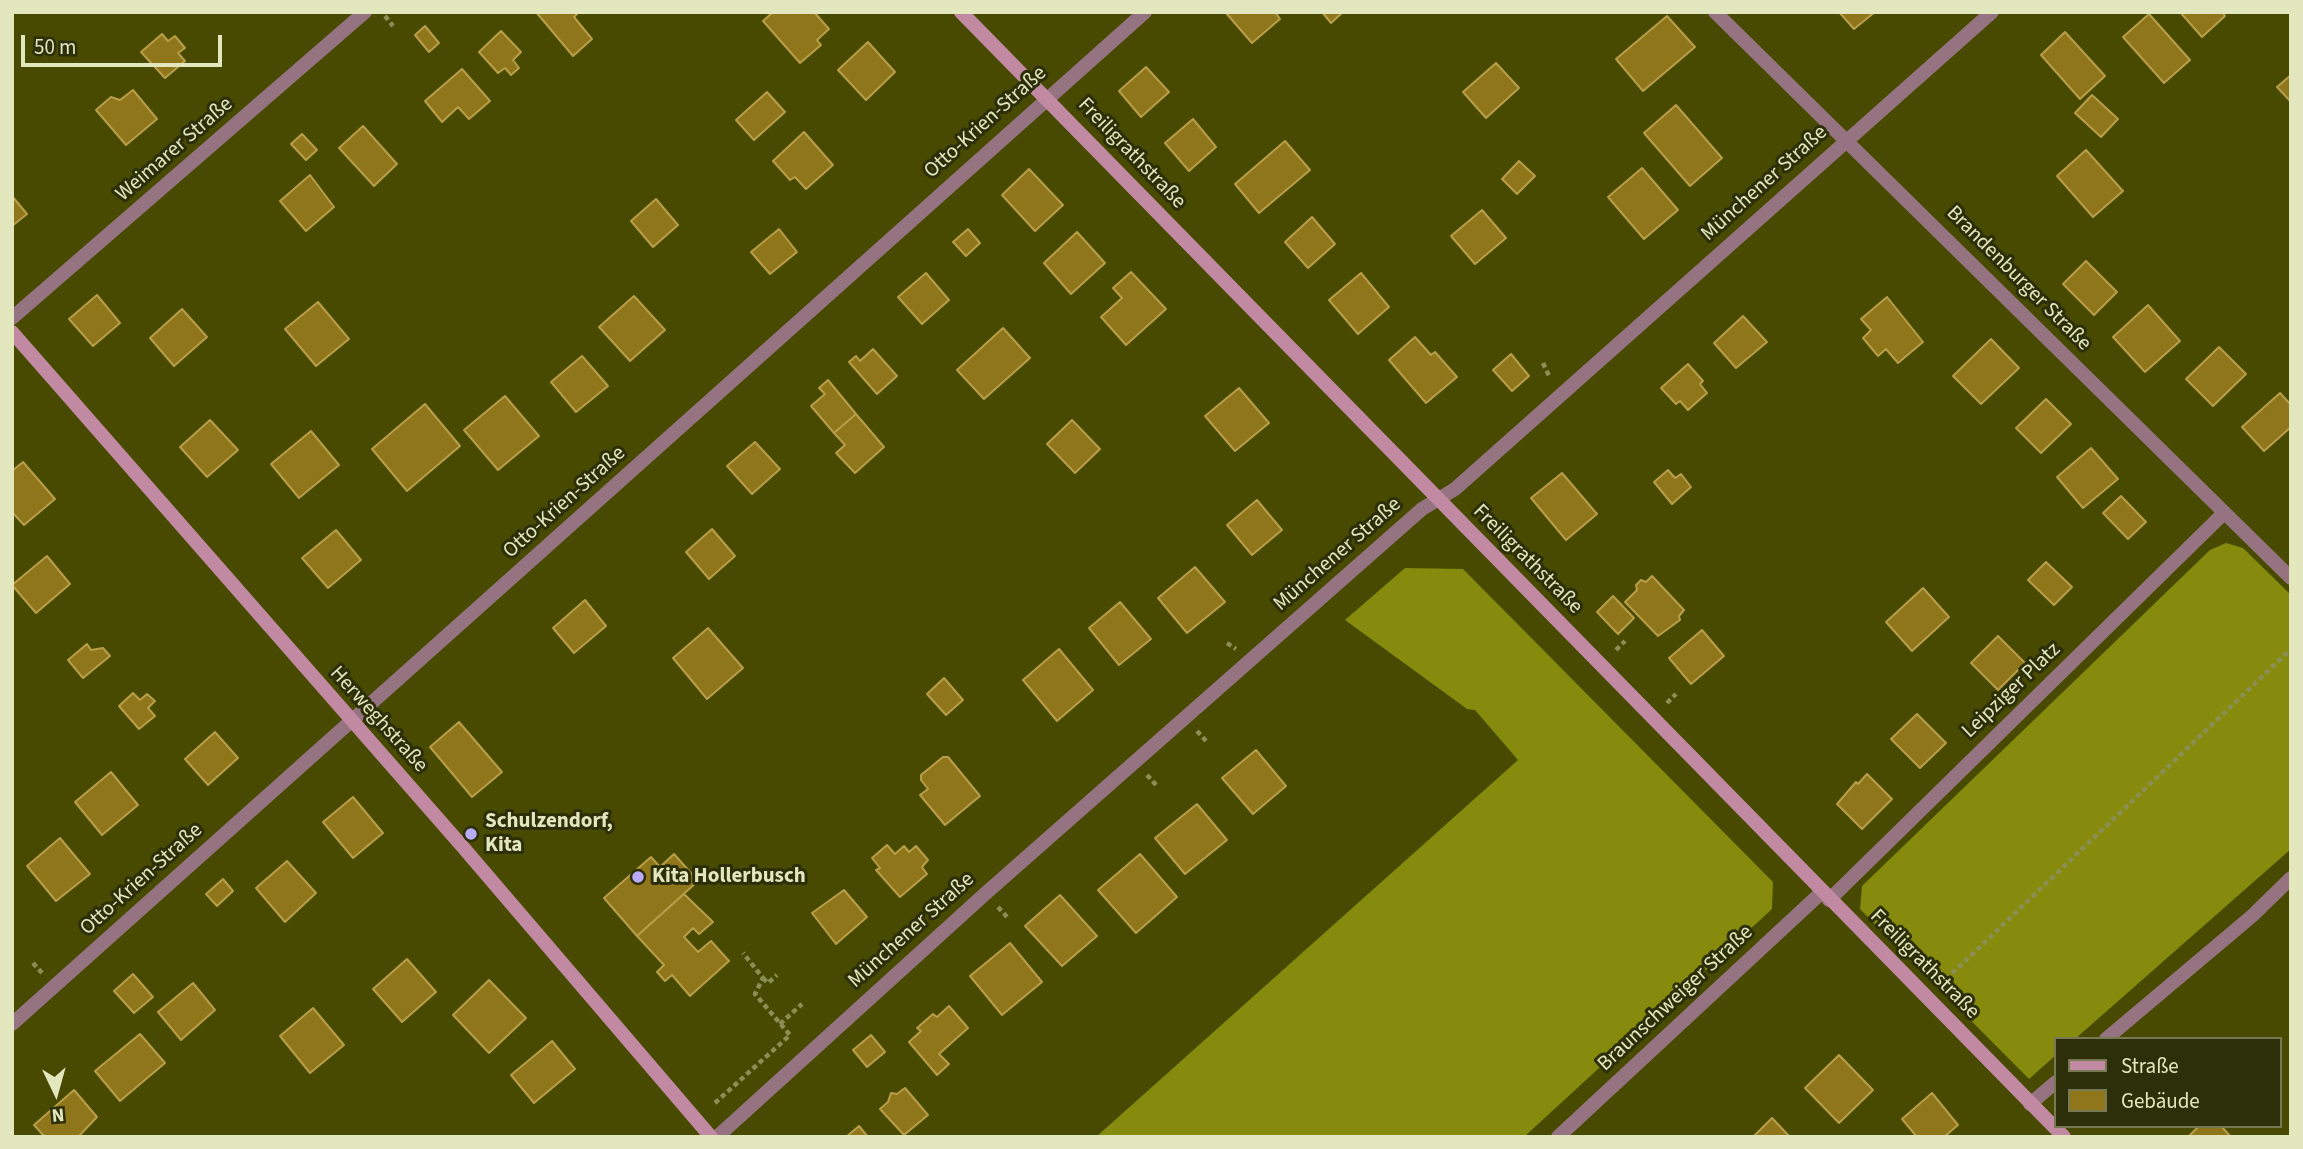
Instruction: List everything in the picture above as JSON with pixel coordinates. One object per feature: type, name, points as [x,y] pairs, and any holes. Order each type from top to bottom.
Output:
[{"type":"street","name":"Weimarer Straße","points":[[12,318],[365,12]]},
{"type":"street","name":"Freiligrathstraße","points":[[961,12],[2054,1127]]},
{"type":"street","name":"Otto-Krien-Straße","points":[[12,1024],[1046,97],[1145,12]]},
{"type":"street","name":"Brandenburger Straße","points":[[1715,12],[2291,578]]},
{"type":"street","name":"Münchener Straße","points":[[716,1137],[1004,877],[1422,509],[1460,484],[1992,12]]},
{"type":"street","name":"Herweghstraße","points":[[12,332],[711,1137]]},
{"type":"street","name":"Leipziger Platz","points":[[1826,896],[2224,513]]},
{"type":"street","points":[[2108,1037],[2252,916],[2291,878]]},
{"type":"street","name":"Braunschweiger Straße","points":[[1558,1137],[1826,896]]},
{"type":"street","points":[[2030,1104],[2054,1084]]},
{"type":"path","points":[[382,12],[393,26]]},
{"type":"path","points":[[1926,998],[2291,649]]},
{"type":"path","points":[[743,953],[768,983],[777,975]]},
{"type":"path","points":[[715,1103],[790,1035],[755,994],[763,978]]},
{"type":"path","points":[[780,1024],[802,1004]]},
{"type":"shaded area","points":[[2226,543],[2243,548],[2291,595],[2291,849],[2077,1037],[2054,1037],[2054,1057],[2029,1079],[1860,909],[1862,886],[2210,550]]},
{"type":"shaded area","points":[[1405,568],[1463,569],[1773,882],[1772,909],[1524,1137],[1096,1137],[1518,760],[1475,710],[1467,709],[1345,620]]},
{"type":"building","points":[[536,12],[579,12],[574,17],[592,39],[573,56]]},
{"type":"building","points":[[773,12],[814,12],[829,29],[817,40],[821,45],[800,63],[763,21]]},
{"type":"building","points":[[1275,12],[1280,19],[1252,43],[1226,13]]},
{"type":"building","points":[[1322,12],[1343,12],[1331,23]]},
{"type":"building","points":[[1839,12],[1875,12],[1854,29]]},
{"type":"building","points":[[2180,12],[2222,12],[2225,16],[2202,37]]},
{"type":"building","points":[[2149,14],[2190,60],[2164,83],[2123,37]]},
{"type":"building","points":[[1667,16],[1695,47],[1643,91],[1616,59]]},
{"type":"building","points":[[425,26],[439,43],[429,52],[415,35]]},
{"type":"building","points":[[501,31],[521,52],[513,60],[519,68],[511,75],[505,68],[498,73],[479,52]]},
{"type":"building","points":[[2065,32],[2105,76],[2080,99],[2041,55]]},
{"type":"building","points":[[162,34],[168,41],[175,36],[185,48],[178,53],[185,61],[165,78],[141,52]]},
{"type":"building","points":[[868,42],[895,72],[866,100],[838,70]]},
{"type":"building","points":[[1496,63],[1519,88],[1486,118],[1463,92]]},
{"type":"building","points":[[1146,67],[1169,92],[1141,117],[1119,91]]},
{"type":"building","points":[[462,69],[490,101],[469,119],[458,107],[442,122],[425,101]]},
{"type":"building","points":[[2291,75],[2291,102],[2277,87]]},
{"type":"building","points":[[133,90],[157,119],[126,145],[96,110],[111,97],[120,100]]},
{"type":"building","points":[[767,92],[785,112],[754,140],[736,120]]},
{"type":"building","points":[[2092,95],[2118,119],[2101,137],[2075,113]]},
{"type":"building","points":[[1676,105],[1722,158],[1690,186],[1644,133]]},
{"type":"building","points":[[1193,119],[1216,147],[1189,171],[1165,143]]},
{"type":"building","points":[[363,126],[397,164],[374,186],[339,148]]},
{"type":"building","points":[[804,132],[833,165],[806,189],[795,177],[790,180],[773,161]]},
{"type":"building","points":[[302,134],[317,150],[306,160],[291,144]]},
{"type":"building","points":[[1285,141],[1310,170],[1259,213],[1235,184]]},
{"type":"building","points":[[2086,150],[2123,191],[2093,217],[2057,176]]},
{"type":"building","points":[[1519,161],[1535,176],[1517,194],[1502,179]]},
{"type":"building","points":[[1642,168],[1678,210],[1644,239],[1608,197]]},
{"type":"building","points":[[1029,169],[1063,205],[1035,231],[1002,195]]},
{"type":"building","points":[[310,175],[334,207],[306,231],[280,201]]},
{"type":"building","points":[[12,196],[27,214],[12,226]]},
{"type":"building","points":[[656,199],[678,225],[653,247],[631,221]]},
{"type":"building","points":[[1482,210],[1506,238],[1475,264],[1451,236]]},
{"type":"building","points":[[1312,217],[1335,244],[1308,268],[1285,242]]},
{"type":"building","points":[[779,229],[797,252],[770,274],[751,252]]},
{"type":"building","points":[[968,229],[980,243],[966,256],[953,242]]},
{"type":"building","points":[[1077,232],[1105,263],[1071,294],[1044,263]]},
{"type":"building","points":[[2086,261],[2117,292],[2094,315],[2063,284]]},
{"type":"building","points":[[1131,272],[1166,309],[1126,345],[1101,317],[1122,298],[1113,288]]},
{"type":"building","points":[[926,273],[949,300],[922,324],[898,297]]},
{"type":"building","points":[[1361,273],[1389,307],[1358,334],[1329,300]]},
{"type":"building","points":[[97,295],[120,323],[93,346],[69,319]]},
{"type":"building","points":[[634,296],[665,330],[630,361],[599,327]]},
{"type":"building","points":[[1887,297],[1923,342],[1898,363],[1886,349],[1878,356],[1863,338],[1871,330],[1861,319]]},
{"type":"building","points":[[318,302],[349,339],[316,366],[285,329]]},
{"type":"building","points":[[2148,305],[2180,341],[2145,372],[2113,337]]},
{"type":"building","points":[[182,309],[207,337],[174,366],[150,338]]},
{"type":"building","points":[[1743,316],[1767,342],[1736,368],[1714,343]]},
{"type":"building","points":[[1003,328],[1030,358],[984,399],[957,370]]},
{"type":"building","points":[[1415,337],[1431,355],[1435,352],[1457,377],[1426,403],[1389,360]]},
{"type":"building","points":[[1991,339],[2019,368],[1981,404],[1953,376]]},
{"type":"building","points":[[2219,347],[2246,374],[2213,406],[2186,379]]},
{"type":"building","points":[[873,349],[897,376],[877,394],[849,362],[856,356],[860,361]]},
{"type":"building","points":[[1511,354],[1529,376],[1512,391],[1493,370]]},
{"type":"building","points":[[582,356],[608,386],[576,412],[551,382]]},
{"type":"building","points":[[1688,364],[1703,381],[1700,384],[1707,393],[1688,410],[1680,401],[1676,404],[1661,388]]},
{"type":"building","points":[[828,380],[856,414],[834,433],[811,406],[825,394],[819,388]]},
{"type":"building","points":[[1239,388],[1269,423],[1235,451],[1205,416]]},
{"type":"building","points":[[2280,393],[2291,405],[2291,427],[2264,451],[2242,427]]},
{"type":"building","points":[[505,396],[539,436],[498,470],[464,430]]},
{"type":"building","points":[[2046,399],[2071,424],[2041,453],[2016,428]]},
{"type":"building","points":[[425,404],[460,446],[407,491],[372,449]]},
{"type":"building","points":[[856,414],[884,447],[855,473],[836,453],[845,445],[834,433]]},
{"type":"building","points":[[210,420],[238,450],[207,477],[180,447]]},
{"type":"building","points":[[1072,420],[1100,449],[1075,473],[1047,444]]},
{"type":"building","points":[[311,431],[339,465],[299,498],[271,464]]},
{"type":"building","points":[[755,442],[780,469],[752,494],[727,466]]},
{"type":"building","points":[[2091,448],[2118,479],[2083,508],[2057,477]]},
{"type":"building","points":[[23,462],[55,499],[24,525],[12,512],[12,471]]},
{"type":"building","points":[[1668,470],[1675,478],[1681,474],[1691,487],[1672,504],[1654,482]]},
{"type":"building","points":[[1562,473],[1597,514],[1566,540],[1531,498]]},
{"type":"building","points":[[2121,496],[2146,522],[2128,539],[2103,513]]},
{"type":"building","points":[[1257,500],[1282,530],[1252,555],[1227,525]]},
{"type":"building","points":[[712,529],[735,556],[709,579],[686,552]]},
{"type":"building","points":[[336,530],[361,560],[328,588],[302,558]]},
{"type":"building","points":[[47,556],[70,584],[36,613],[12,585]]},
{"type":"building","points":[[2046,562],[2072,587],[2054,605],[2028,580]]},
{"type":"building","points":[[1195,567],[1225,602],[1187,633],[1158,598]]},
{"type":"building","points":[[1652,576],[1684,610],[1679,616],[1680,620],[1658,636],[1625,602],[1637,590],[1636,585],[1641,580],[1646,582]]},
{"type":"building","points":[[1923,588],[1949,617],[1912,651],[1886,622]]},
{"type":"building","points":[[1613,596],[1634,618],[1618,634],[1597,612]]},
{"type":"building","points":[[585,600],[606,626],[574,653],[553,628]]},
{"type":"building","points":[[1120,602],[1151,639],[1119,665],[1089,628]]},
{"type":"building","points":[[708,628],[743,668],[707,699],[673,658]]},
{"type":"building","points":[[1702,630],[1724,656],[1691,684],[1669,658]]},
{"type":"building","points":[[1998,636],[2025,663],[1998,690],[1971,663]]},
{"type":"building","points":[[87,644],[91,650],[103,648],[110,656],[83,678],[68,660]]},
{"type":"building","points":[[1059,649],[1093,690],[1057,721],[1023,680]]},
{"type":"building","points":[[944,678],[963,700],[946,715],[927,694]]},
{"type":"building","points":[[133,693],[140,700],[147,694],[155,701],[148,708],[155,716],[139,729],[119,706]]},
{"type":"building","points":[[1917,714],[1946,743],[1920,768],[1891,739]]},
{"type":"building","points":[[459,722],[502,772],[472,797],[430,747]]},
{"type":"building","points":[[215,732],[238,758],[208,785],[185,759]]},
{"type":"building","points":[[1256,750],[1286,786],[1253,814],[1222,778]]},
{"type":"building","points":[[943,757],[948,757],[980,796],[945,825],[920,795],[928,789],[921,780],[921,775]]},
{"type":"building","points":[[111,772],[138,805],[102,835],[75,802]]},
{"type":"building","points":[[1867,774],[1892,799],[1862,829],[1837,804],[1856,782],[1858,784]]},
{"type":"building","points":[[353,797],[383,833],[353,858],[323,822]]},
{"type":"building","points":[[1197,804],[1227,840],[1185,874],[1155,838]]},
{"type":"building","points":[[60,838],[90,874],[56,901],[27,866]]},
{"type":"building","points":[[887,845],[895,854],[904,846],[909,852],[916,846],[928,860],[922,867],[927,874],[900,897],[876,870],[880,868],[872,858]]},
{"type":"building","points":[[674,854],[698,881],[637,936],[604,898],[651,857],[660,867]]},
{"type":"building","points":[[1140,854],[1177,897],[1136,933],[1098,890]]},
{"type":"building","points":[[287,861],[316,893],[285,922],[256,888]]},
{"type":"building","points":[[223,879],[233,891],[217,906],[206,894]]},
{"type":"building","points":[[844,890],[867,917],[836,944],[812,913]]},
{"type":"building","points":[[684,894],[713,922],[699,934],[693,928],[684,937],[698,952],[711,941],[729,961],[690,996],[672,975],[665,981],[657,972],[664,965],[637,936]]},
{"type":"building","points":[[1060,895],[1097,936],[1062,966],[1025,926]]},
{"type":"building","points":[[1010,943],[1042,982],[1002,1015],[970,976]]},
{"type":"building","points":[[407,959],[436,992],[402,1022],[373,989]]},
{"type":"building","points":[[133,974],[153,997],[134,1013],[114,991]]},
{"type":"building","points":[[489,980],[526,1018],[489,1053],[453,1015]]},
{"type":"building","points":[[193,983],[215,1010],[181,1040],[158,1012]]},
{"type":"building","points":[[949,1006],[968,1028],[939,1054],[949,1064],[937,1075],[909,1042],[921,1031],[917,1028],[933,1014],[937,1017]]},
{"type":"building","points":[[313,1008],[344,1045],[310,1073],[280,1036]]},
{"type":"building","points":[[140,1034],[165,1063],[120,1101],[95,1071]]},
{"type":"building","points":[[871,1035],[885,1052],[867,1067],[853,1050]]},
{"type":"building","points":[[552,1041],[575,1069],[534,1103],[511,1075]]},
{"type":"building","points":[[1839,1055],[1873,1090],[1839,1123],[1805,1088]]},
{"type":"building","points":[[905,1088],[928,1115],[904,1135],[880,1109],[888,1102],[891,1093],[897,1094]]},
{"type":"building","points":[[74,1090],[97,1117],[78,1137],[45,1137],[34,1125]]},
{"type":"building","points":[[1932,1093],[1958,1125],[1944,1137],[1917,1137],[1902,1119]]},
{"type":"building","points":[[1772,1118],[1790,1137],[1753,1137]]},
{"type":"building","points":[[859,1126],[868,1137],[846,1137]]},
{"type":"building","points":[[2197,1128],[2223,1128],[2231,1137],[2188,1137]]},
{"type":"place","name":"Schulzendorf, Kita","points":[[471,834]]},
{"type":"place","name":"Kita Hollerbusch","points":[[638,877]]}]
